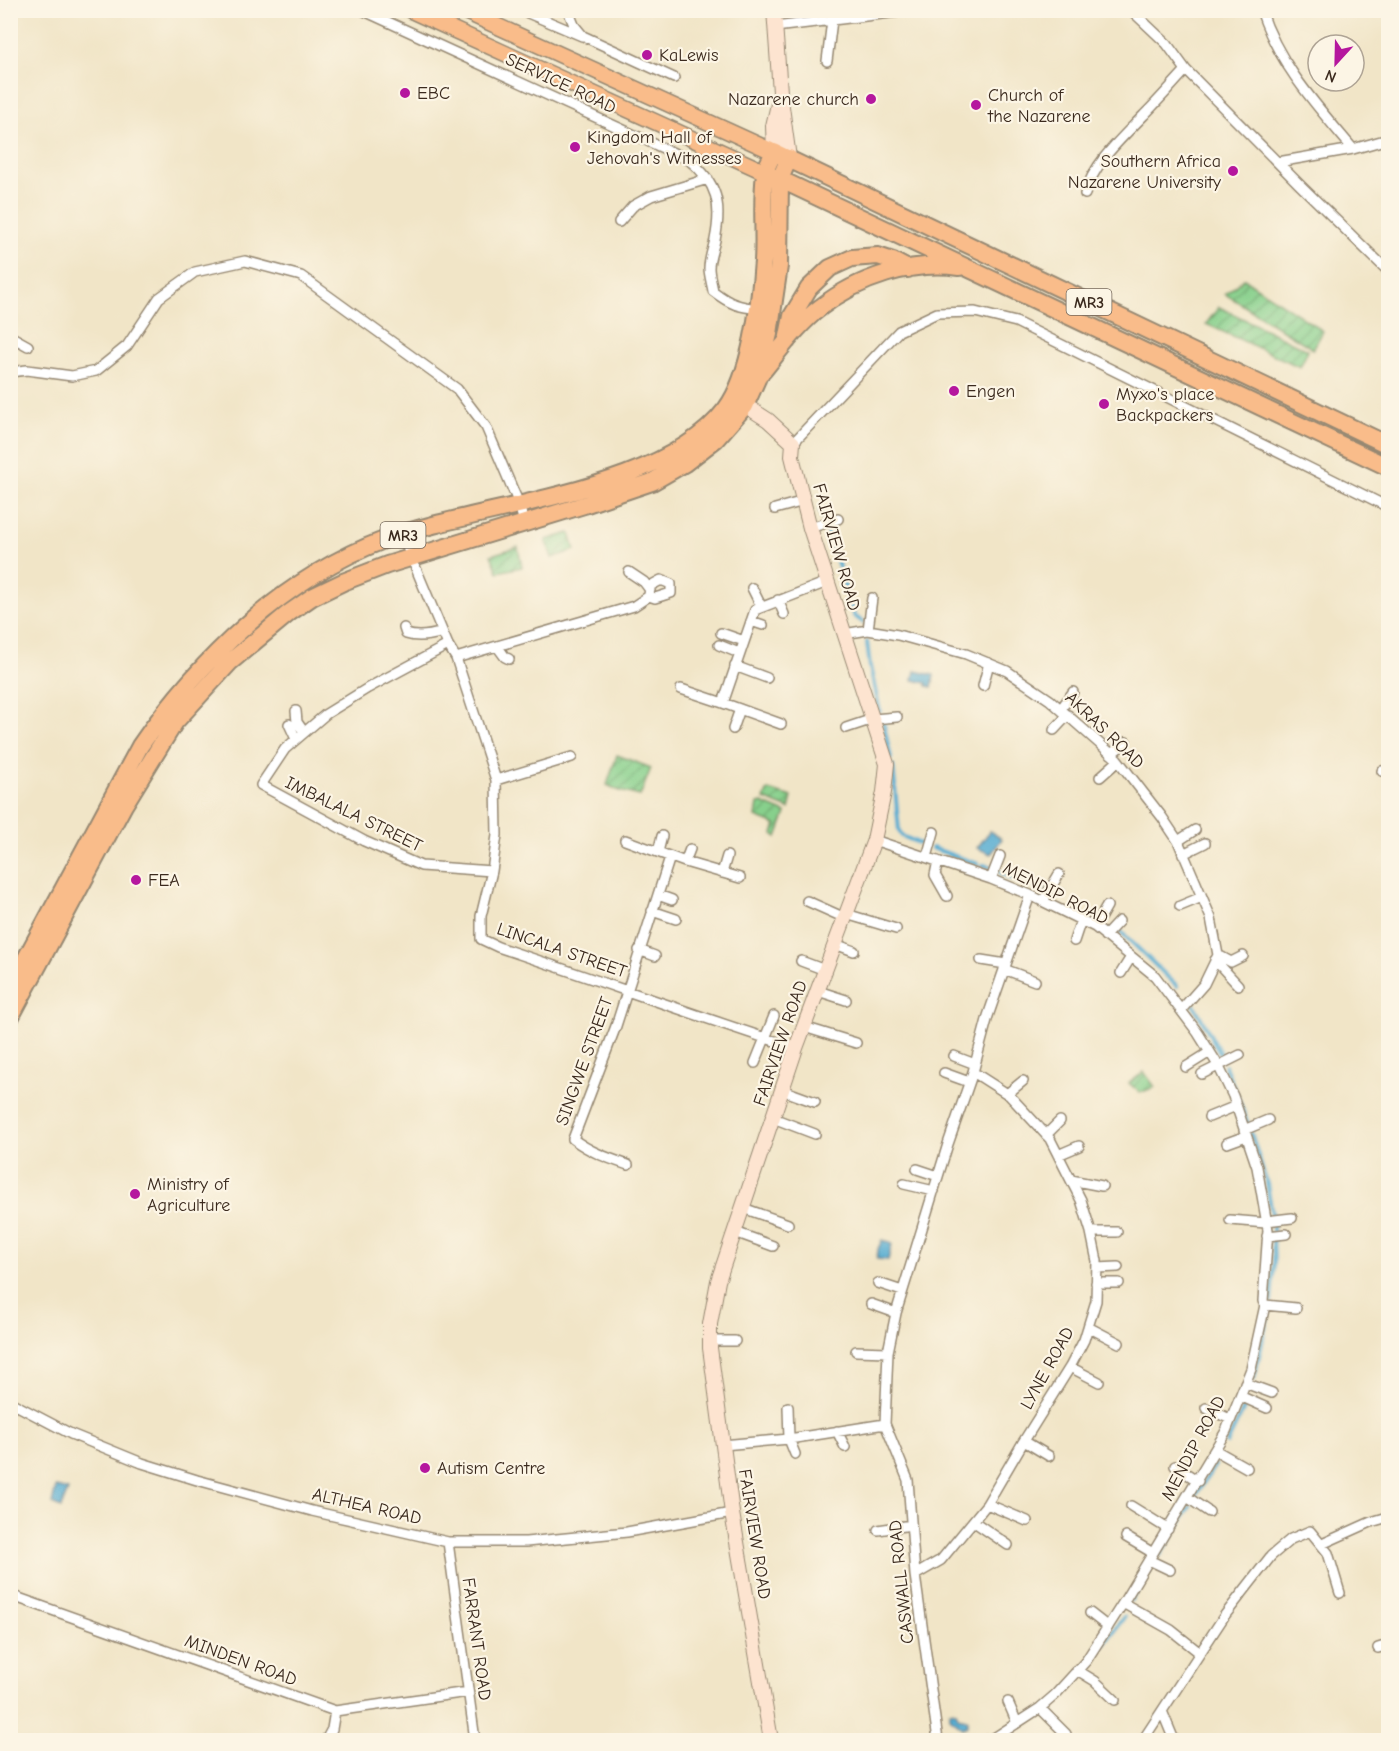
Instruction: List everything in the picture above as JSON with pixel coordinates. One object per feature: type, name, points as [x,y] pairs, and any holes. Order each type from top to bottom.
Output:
[{"type":"highway","name":"MR3","points":[[10,1018],[124,805],[175,722],[230,662],[289,613],[312,597],[343,582],[410,557],[652,482],[685,463],[716,439],[758,377],[769,334],[764,309],[763,262],[773,175],[782,155],[1389,445]]},
{"type":"highway","name":"MR3","points":[[773,175],[1389,467]]},
{"type":"highway","points":[[787,342],[792,316],[809,288],[830,268],[852,258],[878,256],[908,269]]},
{"type":"highway","points":[[758,377],[820,307],[846,291],[879,276],[908,269],[950,266],[970,269]]},
{"type":"highway","name":"MR3","points":[[10,988],[140,746],[165,710],[218,652],[286,594],[344,558],[384,540],[583,488],[649,465],[681,449],[739,402],[746,367],[764,309]]},
{"type":"main road","points":[[410,10],[773,175]]},
{"type":"main road","points":[[462,10],[782,155]]},
{"type":"main road","points":[[774,10],[780,92],[773,126],[782,155]]},
{"type":"main road","points":[[739,402],[768,420],[793,443]]},
{"type":"main road","name":"FAIRVIEW ROAD","points":[[771,1740],[732,1513],[710,1341],[710,1324],[718,1281],[782,1089],[874,840],[887,764],[810,528],[792,456],[793,443]]},
{"type":"street","name":"SERVICE ROAD","points":[[362,10],[689,160],[708,179],[718,201],[719,216],[709,268],[713,291],[728,303],[743,308],[764,309]]},
{"type":"street","points":[[521,10],[674,78]]},
{"type":"street","points":[[568,10],[574,25],[583,36]]},
{"type":"street","points":[[775,27],[915,10]]},
{"type":"street","points":[[1131,10],[1167,44],[1186,70],[1389,271]]},
{"type":"street","points":[[1261,10],[1274,44],[1295,79],[1353,149]]},
{"type":"street","points":[[827,61],[832,20]]},
{"type":"street","points":[[1085,194],[1088,183],[1119,141],[1186,70]]},
{"type":"street","points":[[1278,162],[1353,149],[1389,140]]},
{"type":"street","points":[[619,222],[633,206],[651,195],[708,179]]},
{"type":"street","points":[[10,372],[27,370],[72,376],[96,371],[127,346],[159,298],[195,272],[245,261],[301,276],[457,389],[486,427],[519,504],[524,523]]},
{"type":"street","points":[[793,443],[899,331],[937,313],[975,312],[1016,322],[1389,507]]},
{"type":"street","points":[[10,336],[28,346]]},
{"type":"street","points":[[775,509],[804,501]]},
{"type":"street","points":[[810,528],[838,519]]},
{"type":"street","name":"LINCALA STREET","points":[[402,535],[442,632],[456,658],[496,780],[497,836],[492,871],[481,916],[481,939],[498,947],[628,990],[694,1016],[796,1048]]},
{"type":"street","points":[[456,658],[634,606],[650,593],[644,582],[629,573]]},
{"type":"street","points":[[723,703],[754,610],[827,582]]},
{"type":"street","points":[[752,588],[760,606]]},
{"type":"street","points":[[868,630],[872,598]]},
{"type":"street","points":[[778,600],[784,614]]},
{"type":"street","points":[[750,621],[763,625]]},
{"type":"street","points":[[404,628],[406,633],[418,636],[429,636],[442,632]]},
{"type":"street","name":"AKRAS ROAD","points":[[843,634],[868,630],[898,635],[966,654],[1007,671],[1050,699],[1114,758],[1162,817],[1178,841],[1211,918],[1217,957]]},
{"type":"street","points":[[722,633],[744,641]]},
{"type":"street","name":"IMBALALA STREET","points":[[448,645],[368,688],[326,714],[285,749],[261,785],[393,855],[421,866],[492,871]]},
{"type":"street","points":[[719,645],[739,653]]},
{"type":"street","points":[[498,646],[509,659]]},
{"type":"street","points":[[983,686],[989,663]]},
{"type":"street","points":[[735,666],[767,678]]},
{"type":"street","points":[[681,689],[777,722],[769,732]]},
{"type":"street","points":[[1054,730],[1074,692]]},
{"type":"street","points":[[733,729],[740,709]]},
{"type":"street","points":[[296,711],[297,722],[304,732]]},
{"type":"street","points":[[846,728],[873,719],[897,717]]},
{"type":"street","points":[[289,724],[296,739]]},
{"type":"street","points":[[1100,777],[1126,742]]},
{"type":"street","points":[[496,780],[572,757]]},
{"type":"street","points":[[1178,841],[1195,830]]},
{"type":"street","points":[[927,857],[934,832]]},
{"type":"street","points":[[658,852],[662,836]]},
{"type":"street","points":[[625,840],[685,862],[740,878]]},
{"type":"street","name":"MENDIP ROAD","points":[[874,840],[991,879],[1043,901],[1095,927],[1155,976],[1218,1065],[1236,1106],[1257,1167],[1266,1222],[1263,1301],[1265,1305],[1251,1369],[1230,1419],[1198,1481],[1086,1661],[1040,1708],[994,1738],[986,1740]]},
{"type":"street","points":[[1183,854],[1205,843]]},
{"type":"street","points":[[685,862],[690,849]]},
{"type":"street","name":"SINGWE STREET","points":[[628,1165],[586,1149],[573,1139],[628,990],[670,856]]},
{"type":"street","points":[[722,873],[727,856]]},
{"type":"street","points":[[991,879],[1000,856]]},
{"type":"street","points":[[938,861],[935,875],[947,896]]},
{"type":"street","points":[[1043,901],[1059,874]]},
{"type":"street","points":[[658,895],[672,900]]},
{"type":"street","points":[[723,1445],[885,1424],[888,1352],[896,1312],[974,1068],[988,1016],[1030,895]]},
{"type":"street","points":[[1180,906],[1202,897]]},
{"type":"street","points":[[807,901],[845,916],[896,929]]},
{"type":"street","points":[[1095,927],[1107,906]]},
{"type":"street","points":[[652,911],[676,920]]},
{"type":"street","points":[[1074,941],[1080,920]]},
{"type":"street","points":[[1106,936],[1119,921]]},
{"type":"street","points":[[835,944],[854,951]]},
{"type":"street","points":[[639,950],[655,956]]},
{"type":"street","points":[[1217,957],[1231,962],[1243,956]]},
{"type":"street","points":[[1121,973],[1131,957]]},
{"type":"street","points":[[1217,957],[1238,985]]},
{"type":"street","points":[[1181,1010],[1204,984],[1217,957]]},
{"type":"street","points":[[981,960],[1005,967],[1035,981]]},
{"type":"street","points":[[801,961],[825,970]]},
{"type":"street","points":[[818,991],[846,1000]]},
{"type":"street","points":[[755,1064],[774,1016]]},
{"type":"street","points":[[804,1027],[856,1043]]},
{"type":"street","points":[[1186,1068],[1210,1052]]},
{"type":"street","points":[[1202,1074],[1240,1054]]},
{"type":"street","name":"LYNE ROAD","points":[[915,1575],[941,1560],[987,1504],[1070,1368],[1088,1327],[1096,1301],[1096,1268],[1091,1232],[1081,1200],[1058,1155],[1046,1135],[1007,1094],[974,1068],[954,1056]]},
{"type":"street","points":[[944,1073],[969,1082]]},
{"type":"street","points":[[1007,1094],[1023,1081]]},
{"type":"street","points":[[782,1089],[815,1102]]},
{"type":"street","points":[[1209,1117],[1236,1106]]},
{"type":"street","points":[[773,1118],[815,1134]]},
{"type":"street","points":[[1046,1135],[1060,1120]]},
{"type":"street","points":[[1227,1143],[1268,1120]]},
{"type":"street","points":[[1058,1155],[1079,1146]]},
{"type":"street","points":[[917,1169],[938,1176]]},
{"type":"street","points":[[1071,1180],[1102,1186]]},
{"type":"street","points":[[904,1184],[934,1191]]},
{"type":"street","points":[[743,1208],[788,1224]]},
{"type":"street","points":[[1230,1220],[1266,1222],[1292,1218]]},
{"type":"street","points":[[735,1232],[773,1246]]},
{"type":"street","points":[[1091,1232],[1117,1232]]},
{"type":"street","points":[[1267,1236],[1286,1234]]},
{"type":"street","points":[[1096,1268],[1118,1268]]},
{"type":"street","points":[[878,1283],[902,1292]]},
{"type":"street","points":[[1096,1283],[1119,1283]]},
{"type":"street","points":[[871,1304],[896,1312]]},
{"type":"street","points":[[1265,1305],[1296,1308]]},
{"type":"street","points":[[1088,1327],[1119,1343]]},
{"type":"street","points":[[710,1341],[735,1341]]},
{"type":"street","points":[[856,1351],[888,1352]]},
{"type":"street","points":[[1070,1368],[1099,1382]]},
{"type":"street","points":[[1245,1383],[1272,1393]]},
{"type":"street","points":[[1240,1396],[1267,1408]]},
{"type":"street","name":"ALTHEA ROAD","points":[[10,1402],[71,1434],[142,1463],[312,1511],[448,1542],[526,1542],[627,1532],[732,1513]]},
{"type":"street","points":[[788,1407],[789,1438],[795,1454]]},
{"type":"street","points":[[1206,1408],[1230,1419]]},
{"type":"street","name":"CASWALL ROAD","points":[[885,1424],[908,1480],[915,1575],[938,1740]]},
{"type":"street","points":[[837,1431],[846,1447]]},
{"type":"street","points":[[1024,1441],[1049,1456]]},
{"type":"street","points":[[1215,1449],[1247,1468]]},
{"type":"street","points":[[1174,1466],[1198,1481]]},
{"type":"street","points":[[1187,1497],[1209,1512]]},
{"type":"street","points":[[987,1504],[1027,1521]]},
{"type":"street","points":[[1131,1506],[1168,1529]]},
{"type":"street","points":[[1322,1544],[1371,1522],[1389,1517]]},
{"type":"street","points":[[973,1521],[1008,1545]]},
{"type":"street","points":[[878,1530],[911,1525]]},
{"type":"street","points":[[1143,1740],[1225,1615],[1271,1556],[1291,1539],[1310,1531],[1322,1544],[1328,1553],[1340,1593]]},
{"type":"street","points":[[1126,1537],[1170,1570]]},
{"type":"street","name":"FARRANT ROAD","points":[[448,1542],[475,1740]]},
{"type":"street","name":"MINDEN ROAD","points":[[10,1595],[335,1711],[468,1692]]},
{"type":"street","points":[[1123,1603],[1171,1630],[1200,1653]]},
{"type":"street","points":[[1090,1613],[1108,1627]]},
{"type":"street","points":[[1378,1648],[1389,1645]]},
{"type":"street","points":[[1077,1670],[1095,1681],[1115,1700]]},
{"type":"street","points":[[1008,1701],[1017,1723]]},
{"type":"street","points":[[1040,1708],[1066,1734]]},
{"type":"street","points":[[326,1740],[332,1728],[335,1711]]},
{"type":"street","points":[[1162,1711],[1174,1740]]},
{"type":"green space","points":[[1244,279],[1323,331],[1313,349],[1225,294]]},
{"type":"green space","points":[[1219,307],[1308,350],[1300,367],[1206,324]]},
{"type":"green space","points":[[570,533],[575,550],[552,558],[546,540]]},
{"type":"green space","points":[[518,547],[522,567],[498,572],[491,555]]},
{"type":"green space","points":[[617,755],[651,768],[640,796],[607,785]]},
{"type":"green space","points":[[768,790],[792,797],[789,809],[764,799]]},
{"type":"green space","points":[[762,803],[786,813],[777,837],[773,834],[776,825],[756,817],[758,804]]},
{"type":"green space","points":[[1144,1072],[1155,1087],[1140,1093],[1129,1083]]},
{"type":"water","points":[[915,671],[934,675],[932,687],[927,686],[927,683],[913,680]]},
{"type":"water","points":[[990,831],[1002,839],[991,854],[977,848]]},
{"type":"water","points":[[882,1240],[892,1244],[888,1260],[877,1259]]},
{"type":"water","points":[[56,1487],[68,1490],[61,1508],[52,1504]]},
{"type":"water","points":[[956,1711],[958,1717],[967,1719],[967,1726],[963,1728],[950,1718],[950,1712]]},
{"type":"waterway","points":[[820,510],[823,518]]},
{"type":"waterway","points":[[827,529],[839,567]]},
{"type":"waterway","points":[[841,573],[846,591]]},
{"type":"waterway","points":[[849,600],[854,616],[863,622]]},
{"type":"waterway","points":[[867,642],[880,711]]},
{"type":"waterway","points":[[883,721],[891,758]]},
{"type":"waterway","points":[[893,766],[899,831],[902,836],[923,845]]},
{"type":"waterway","points":[[932,848],[978,864]]},
{"type":"waterway","points":[[983,865],[991,867]]},
{"type":"waterway","points":[[1000,872],[1017,881],[1044,889]]},
{"type":"waterway","points":[[1053,893],[1064,894]]},
{"type":"waterway","points":[[1118,929],[1177,986]]},
{"type":"waterway","points":[[1194,1005],[1221,1055]]},
{"type":"waterway","points":[[1225,1066],[1248,1124]]},
{"type":"waterway","points":[[1251,1133],[1267,1184],[1272,1214]]},
{"type":"waterway","points":[[1273,1223],[1273,1231]]},
{"type":"waterway","points":[[1271,1302],[1273,1238]]},
{"type":"waterway","points":[[1254,1379],[1269,1311]]},
{"type":"waterway","points":[[1227,1443],[1246,1404]]},
{"type":"waterway","points":[[1195,1496],[1215,1465]]},
{"type":"waterway","points":[[1160,1555],[1190,1507]]},
{"type":"waterway","points":[[1131,1600],[1149,1571]]},
{"type":"waterway","points":[[1101,1648],[1124,1617]]},
{"type":"place","name":"KaLewis","points":[[647,55]]},
{"type":"place","name":"EBC","points":[[405,93]]},
{"type":"place","name":"Nazarene church","points":[[871,99]]},
{"type":"place","name":"Church of the Nazarene","points":[[976,105]]},
{"type":"place","name":"Kingdom Hall of Jehovah's Witnesses","points":[[575,147]]},
{"type":"place","name":"Southern Africa Nazarene University","points":[[1233,171]]},
{"type":"place","name":"Engen","points":[[954,391]]},
{"type":"place","name":"Myxo's place Backpackers","points":[[1104,404]]},
{"type":"place","name":"FEA","points":[[136,880]]},
{"type":"place","name":"Ministry of Agriculture","points":[[135,1194]]},
{"type":"place","name":"Autism Centre","points":[[425,1468]]}]
